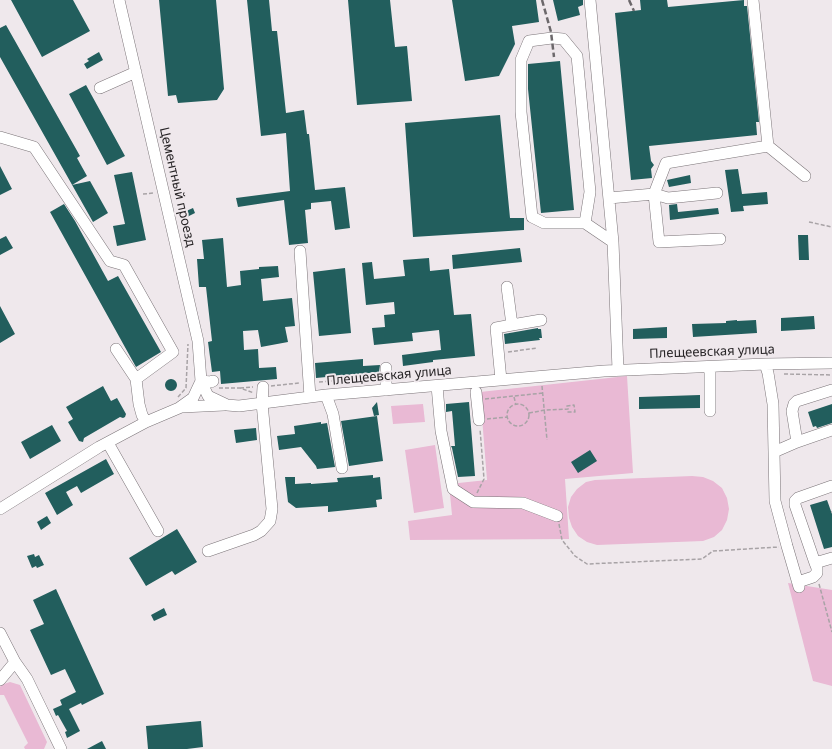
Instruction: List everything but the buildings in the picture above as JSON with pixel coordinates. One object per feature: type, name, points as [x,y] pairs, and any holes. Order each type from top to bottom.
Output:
[{"type":"street","name":"Цементный проезд","points":[[119,0],[180,241],[198,341],[208,382]]},
{"type":"street","points":[[590,0],[613,242],[618,370]]},
{"type":"street","points":[[753,0],[768,146],[805,176]]},
{"type":"street","points":[[585,223],[590,192],[577,56],[563,39],[552,38],[529,41],[520,60],[521,104],[532,217],[544,223],[585,223],[613,242]]},
{"type":"street","points":[[100,88],[136,72]]},
{"type":"street","points":[[0,137],[34,147],[110,261],[124,265],[173,352],[136,379]]},
{"type":"street","points":[[720,240],[659,242],[654,194],[666,163],[768,146]]},
{"type":"street","points":[[609,198],[654,194],[668,198],[717,192]]},
{"type":"street","points":[[300,251],[310,397]]},
{"type":"street","points":[[507,287],[512,325]]},
{"type":"street","points":[[500,380],[496,328],[541,320]]},
{"type":"street","points":[[116,349],[136,379],[139,404],[146,422]]},
{"type":"street","name":"Плещеевская улица","points":[[208,382],[208,396],[227,405],[239,406],[263,395],[310,397],[618,370],[832,363]]},
{"type":"street","points":[[765,364],[773,404],[775,501],[799,585],[813,577],[817,573],[817,568],[795,505],[795,500],[832,486]]},
{"type":"street","points":[[709,367],[710,411]]},
{"type":"street","points":[[386,372],[386,390]]},
{"type":"street","points":[[0,509],[108,443],[146,422],[181,406],[194,398],[208,382]]},
{"type":"street","points":[[436,386],[441,431],[453,488],[473,502],[524,502],[557,516]]},
{"type":"street","points":[[797,442],[792,411],[794,404],[797,401],[832,390]]},
{"type":"street","points":[[208,551],[254,535],[261,531],[270,521],[272,509],[263,395]]},
{"type":"street","points":[[326,395],[333,414],[342,468]]},
{"type":"street","points":[[476,396],[479,420]]},
{"type":"street","points":[[181,406],[227,405]]},
{"type":"street","points":[[774,452],[832,430]]},
{"type":"street","points":[[108,443],[158,531]]},
{"type":"street","points":[[815,563],[832,558]]},
{"type":"street","points":[[0,633],[15,662],[27,679],[61,749]]},
{"type":"street","points":[[0,680],[15,662]]},
{"type":"path","points":[[143,194],[158,192]]},
{"type":"path","points":[[809,222],[832,227]]},
{"type":"path","points":[[498,353],[537,348]]},
{"type":"path","points":[[208,382],[214,388],[240,388],[263,395],[297,382],[309,383],[386,372]]},
{"type":"path","points":[[783,374],[832,375]]},
{"type":"path","points":[[542,386],[547,440]]},
{"type":"path","points":[[240,388],[263,395]]},
{"type":"path","points":[[476,396],[514,396],[543,393]]},
{"type":"path","points":[[514,396],[516,405]]},
{"type":"path","points":[[516,405],[526,408],[528,413],[527,422],[521,426],[510,423],[507,414],[510,408],[516,405]]},
{"type":"path","points":[[528,413],[545,410],[568,409],[568,412],[575,412],[574,405],[567,406],[568,409]]},
{"type":"path","points":[[473,502],[484,479],[479,420],[508,417]]},
{"type":"path","points":[[557,516],[562,540],[575,556],[587,564],[702,559],[714,552],[787,546]]},
{"type":"path","points":[[819,584],[832,632]]},
{"type":"shaded area","points":[[627,376],[633,473],[565,479],[569,539],[410,540],[408,521],[452,515],[449,484],[487,480],[480,392]]},
{"type":"shaded area","points":[[423,404],[425,422],[393,424],[391,406]]},
{"type":"shaded area","points":[[435,445],[444,508],[414,513],[405,450]]},
{"type":"shaded area","points":[[692,476],[703,477],[713,481],[722,488],[727,498],[729,509],[727,520],[722,530],[714,537],[703,541],[597,545],[587,542],[578,536],[572,527],[568,507],[571,497],[577,489],[586,482],[595,480]]},
{"type":"shaded area","points":[[788,583],[832,590],[832,686],[813,681]]},
{"type":"shaded area","points":[[10,682],[20,685],[47,742],[44,749],[25,749],[24,747],[28,743],[4,695],[0,695],[1,685]]},
{"type":"railway","points":[[542,0],[551,32],[554,57]]},
{"type":"railway","points":[[629,0],[634,11]]}]
